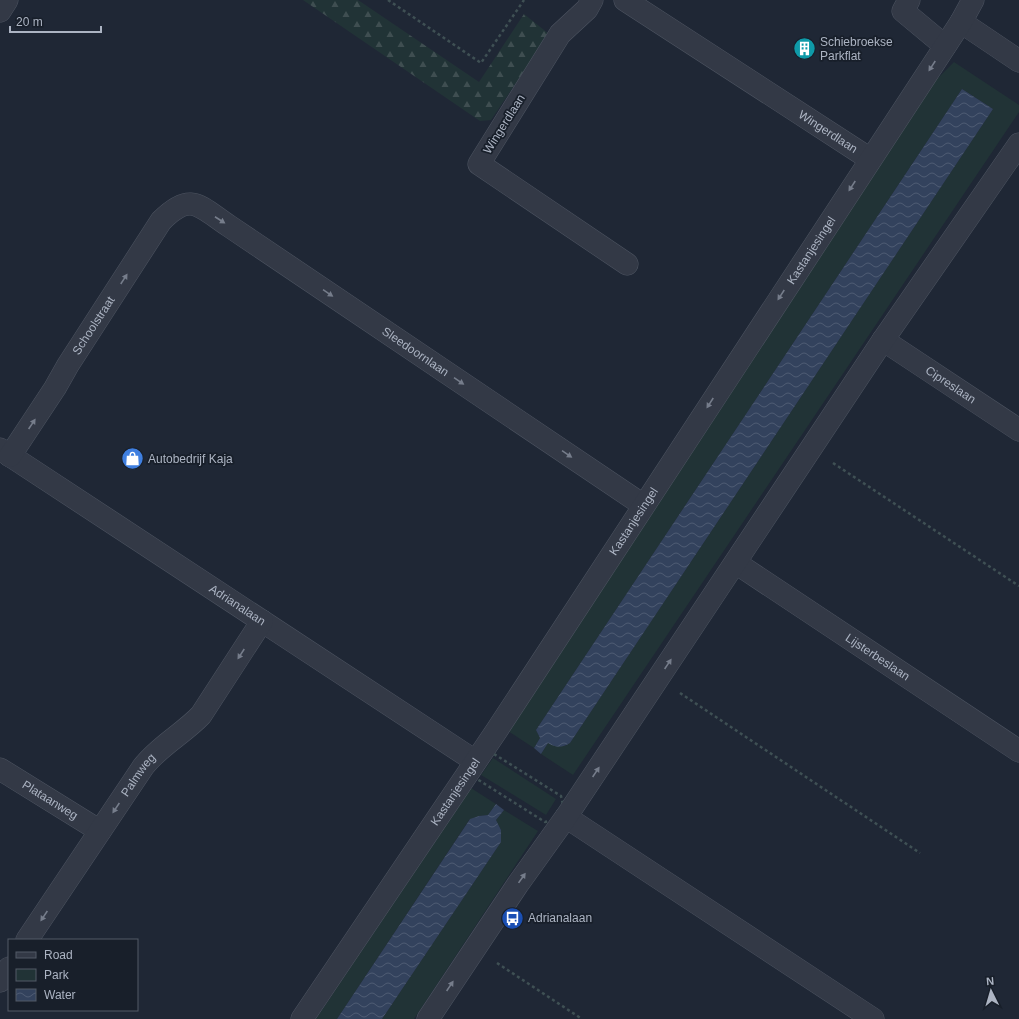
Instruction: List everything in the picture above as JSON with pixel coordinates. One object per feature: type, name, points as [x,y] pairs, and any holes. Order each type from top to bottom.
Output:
[{"type":"street","points":[[0,11],[7,0]]},
{"type":"street","name":"Wingerdlaan","points":[[592,0],[587,9],[560,34],[479,164],[627,264]]},
{"type":"street","name":"Wingerdlaan","points":[[625,0],[870,159]]},
{"type":"street","points":[[909,0],[903,11],[945,46]]},
{"type":"street","name":"Kastanjesingel","points":[[302,1019],[482,764],[497,730],[643,505],[961,22],[973,0]]},
{"type":"street","points":[[961,22],[1019,61]]},
{"type":"street","points":[[428,1019],[518,884],[566,817],[883,340],[1019,144]]},
{"type":"street","name":"Sleedoornlaan","points":[[186,204],[200,207],[643,505]]},
{"type":"street","name":"Schoolstraat","points":[[5,453],[55,388],[68,365],[161,221],[180,206],[186,204]]},
{"type":"street","name":"Cipreslaan","points":[[883,340],[1019,430]]},
{"type":"street","name":"Adrianalaan","points":[[5,453],[482,764]]},
{"type":"street","name":"Lijsterbeslaan","points":[[736,562],[1019,751]]},
{"type":"street","name":"Palmweg","points":[[29,939],[151,757],[192,725],[201,715],[262,621]]},
{"type":"street","name":"Plataanweg","points":[[0,769],[100,831]]},
{"type":"street","points":[[566,817],[873,1019]]},
{"type":"street","points":[[0,981],[8,969]]},
{"type":"path","points":[[388,0],[481,64],[524,0]]},
{"type":"path","points":[[811,448],[1019,586]]},
{"type":"path","points":[[680,692],[920,853]]},
{"type":"path","points":[[482,764],[561,796]]},
{"type":"path","points":[[482,764],[545,822]]},
{"type":"path","points":[[496,962],[582,1019]]},
{"type":"green space","points":[[303,0],[358,0],[479,82],[524,14],[549,34],[491,120],[480,121]]},
{"type":"green space","points":[[954,62],[1019,105],[1019,112],[573,775],[541,754],[548,743],[565,746],[570,743],[993,109],[962,89],[536,730],[540,738],[534,748],[508,731],[929,87]]},
{"type":"green space","points":[[493,758],[556,799],[546,815],[481,775]]},
{"type":"green space","points":[[471,788],[496,804],[488,815],[479,816],[469,820],[337,1019],[316,1019]]},
{"type":"green space","points":[[504,810],[538,831],[414,1019],[382,1019],[501,842],[501,830],[496,820]]},
{"type":"water","points":[[962,89],[993,109],[570,743],[559,747],[548,743],[541,754],[534,748],[540,738],[536,730]]},
{"type":"water","points":[[496,804],[504,810],[496,820],[501,830],[501,842],[382,1019],[337,1019],[470,819],[488,815]]},
{"type":"place","name":"Schiebroekse Parkflat","points":[[804,49]]},
{"type":"place","name":"Autobedrijf Kaja","points":[[132,459]]},
{"type":"place","name":"Adrianalaan","points":[[512,918]]}]
